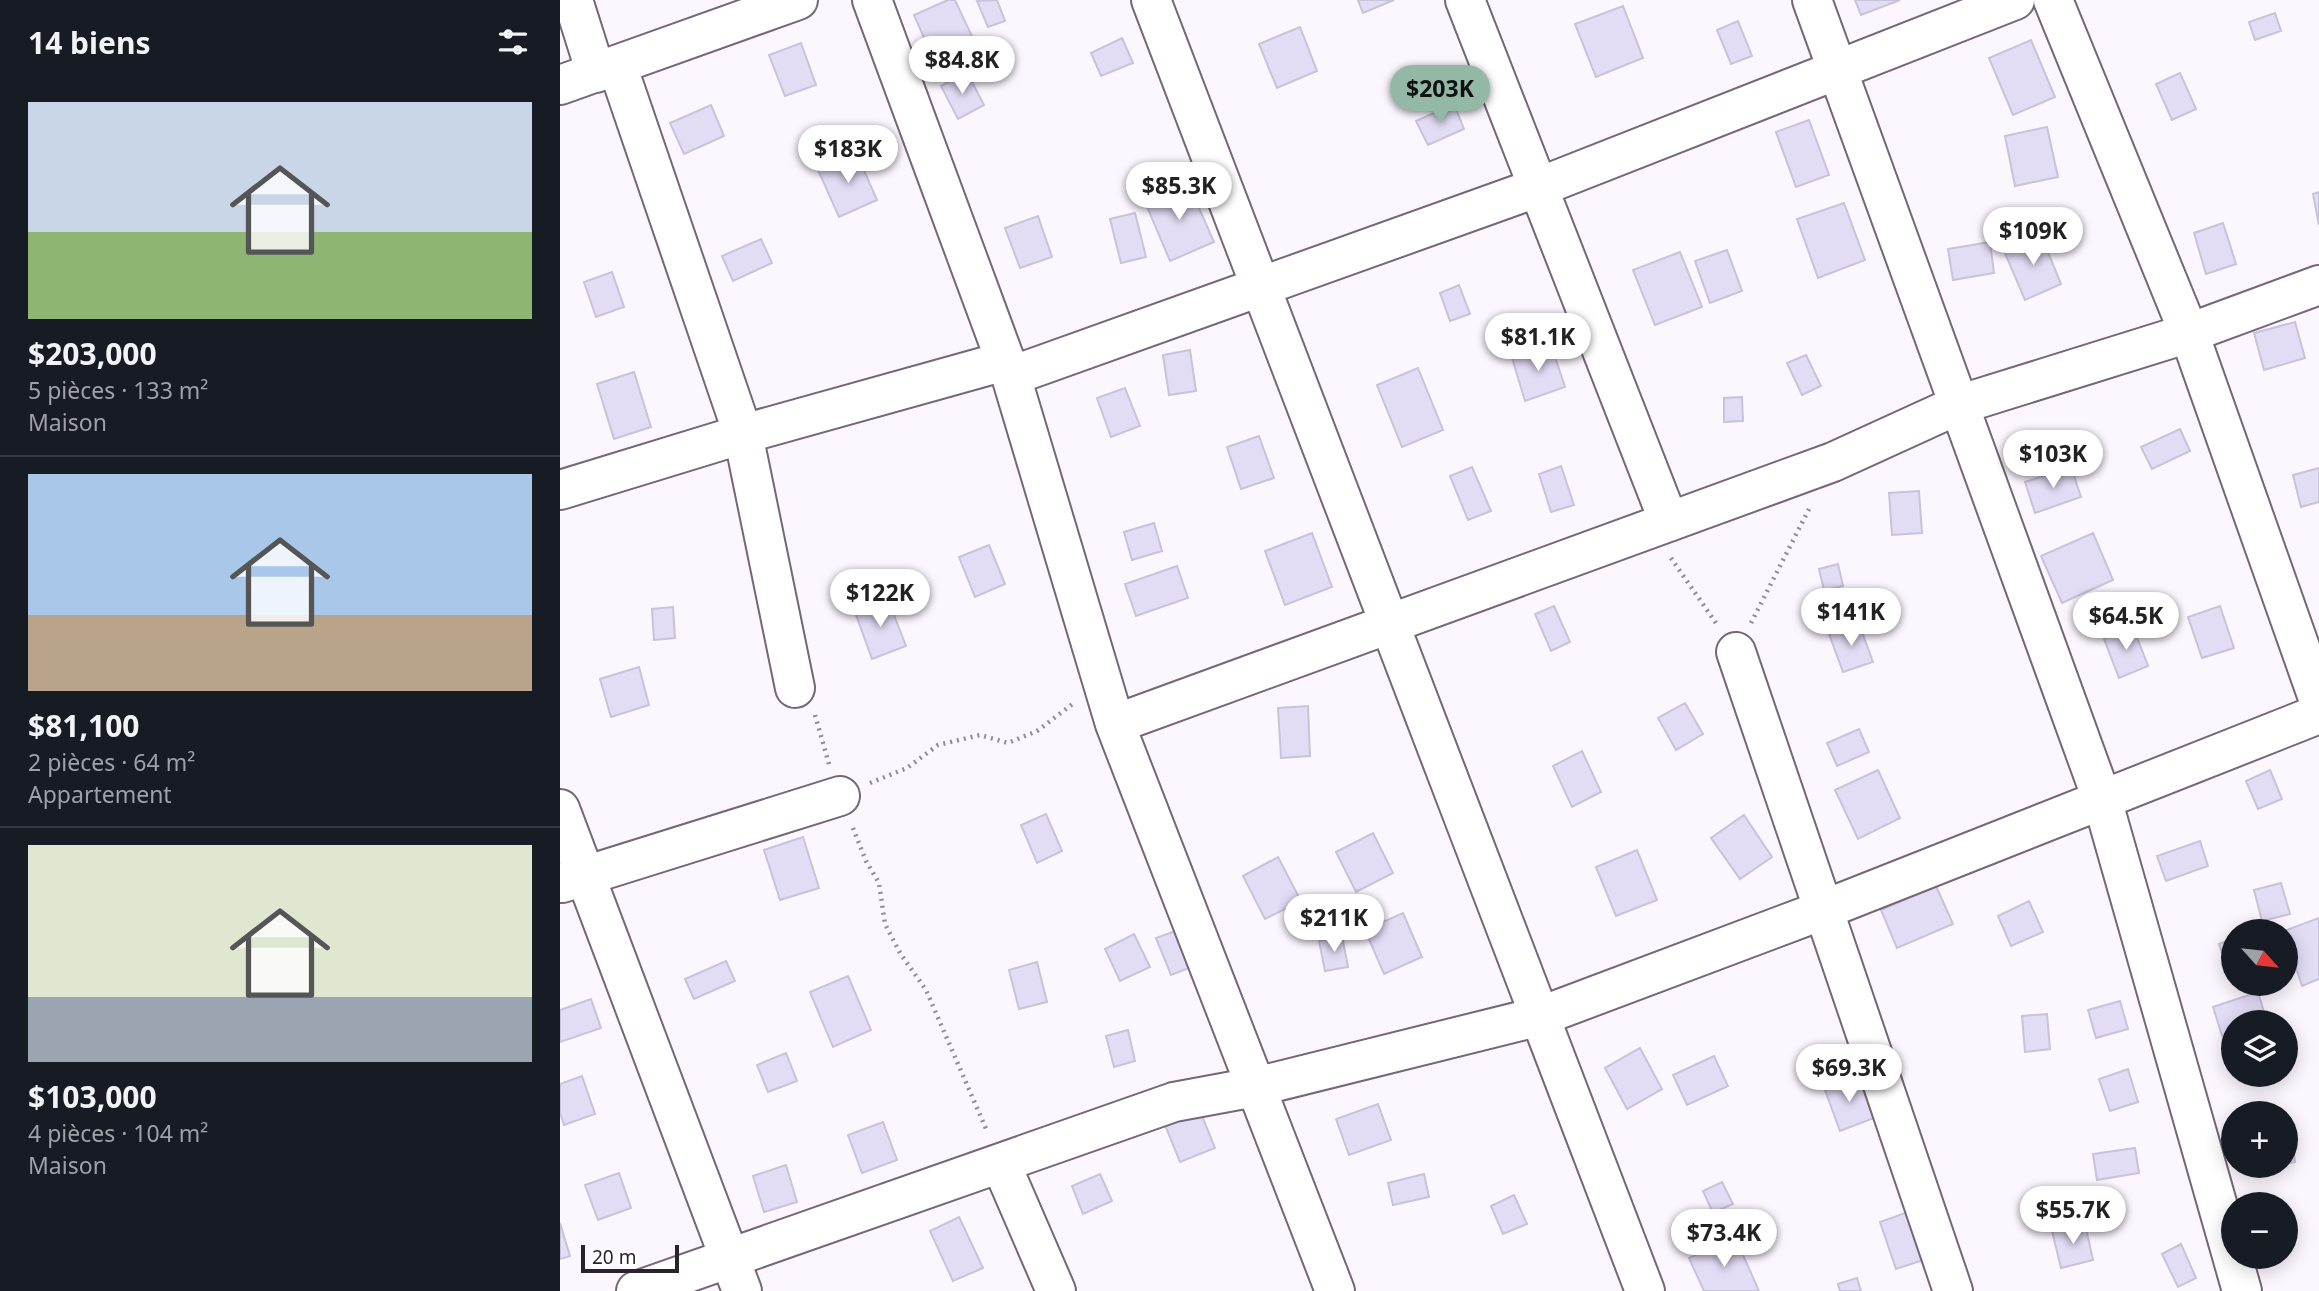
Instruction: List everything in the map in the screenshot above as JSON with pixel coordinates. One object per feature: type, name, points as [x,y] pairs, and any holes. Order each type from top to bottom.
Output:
[{"type":"street","points":[[573,0],[607,69],[743,434],[795,688]]},
{"type":"street","points":[[560,85],[798,0]]},
{"type":"street","points":[[872,0],[1008,369],[1115,724],[1335,1291]]},
{"type":"street","points":[[1152,0],[1259,288],[1391,623],[1645,1291]]},
{"type":"street","points":[[1465,0],[1539,187],[1660,525]]},
{"type":"street","points":[[1812,0],[2102,799],[2242,1291]]},
{"type":"street","points":[[560,490],[743,434],[1008,369],[1259,288],[1539,187],[2015,0]]},
{"type":"street","points":[[2053,0],[2189,333],[2319,701]]},
{"type":"street","points":[[1115,724],[1833,462],[1958,405],[2189,333],[2319,285]]},
{"type":"street","points":[[1736,652],[1954,1291]]},
{"type":"street","points":[[636,1291],[736,1275],[1002,1164],[1174,1102],[1255,1087],[1541,1016],[1823,910],[2319,715]]},
{"type":"street","points":[[573,879],[840,796]]},
{"type":"street","points":[[560,809],[573,879],[736,1275]]},
{"type":"street","points":[[1002,1164],[1056,1291]]},
{"type":"path","points":[[1736,652],[1833,462]]},
{"type":"path","points":[[1660,525],[1736,652]]},
{"type":"path","points":[[840,796],[906,768],[938,745],[980,735],[1008,743],[1037,731],[1102,681]]},
{"type":"path","points":[[795,688],[814,711],[840,796],[866,861],[879,883],[885,923],[900,953],[926,990],[1002,1164]]},
{"type":"building","points":[[948,0],[955,0],[976,45],[935,63],[914,15]]},
{"type":"building","points":[[997,0],[1005,21],[988,27],[977,1]]},
{"type":"building","points":[[1358,0],[1394,0],[1363,13]]},
{"type":"building","points":[[1855,0],[1900,0],[1861,15]]},
{"type":"building","points":[[1623,6],[1643,58],[1596,77],[1575,24]]},
{"type":"building","points":[[2275,13],[2281,31],[2255,40],[2249,22]]},
{"type":"building","points":[[1738,21],[1752,56],[1731,64],[1717,30]]},
{"type":"building","points":[[1300,27],[1317,71],[1277,88],[1259,44]]},
{"type":"building","points":[[1122,38],[1133,63],[1101,76],[1091,53]]},
{"type":"building","points":[[2031,40],[2055,97],[2013,115],[1989,58]]},
{"type":"building","points":[[801,43],[816,85],[785,96],[769,55]]},
{"type":"building","points":[[967,72],[984,105],[958,119],[941,86]]},
{"type":"building","points":[[2180,73],[2196,109],[2172,120],[2156,84]]},
{"type":"building","points":[[1454,104],[1464,129],[1428,145],[1416,121]]},
{"type":"building","points":[[711,105],[724,136],[684,154],[670,123]]},
{"type":"building","points":[[1809,120],[1829,175],[1796,187],[1776,132]]},
{"type":"building","points":[[2047,127],[2058,177],[2015,186],[2005,136]]},
{"type":"building","points":[[856,152],[877,200],[839,217],[818,170]]},
{"type":"building","points":[[1188,183],[1214,242],[1170,261],[1145,202]]},
{"type":"building","points":[[2319,192],[2319,225],[2313,194]]},
{"type":"building","points":[[1844,203],[1865,260],[1818,278],[1797,219]]},
{"type":"building","points":[[1135,213],[1146,257],[1121,263],[1110,219]]},
{"type":"building","points":[[1038,216],[1052,257],[1020,268],[1005,228]]},
{"type":"building","points":[[2223,223],[2236,264],[2206,274],[2194,233]]},
{"type":"building","points":[[2041,235],[2061,284],[2025,300],[2004,251]]},
{"type":"building","points":[[761,239],[772,263],[733,281],[722,256]]},
{"type":"building","points":[[1990,242],[1994,273],[1953,280],[1948,249]]},
{"type":"building","points":[[1727,250],[1742,291],[1710,303],[1695,261]]},
{"type":"building","points":[[1680,252],[1702,307],[1655,325],[1633,270]]},
{"type":"building","points":[[612,272],[624,307],[596,317],[584,282]]},
{"type":"building","points":[[1459,285],[1470,314],[1450,321],[1440,293]]},
{"type":"building","points":[[2295,322],[2305,358],[2264,370],[2254,333]]},
{"type":"building","points":[[1551,345],[1565,387],[1525,401],[1512,358]]},
{"type":"building","points":[[1190,350],[1196,391],[1169,395],[1163,355]]},
{"type":"building","points":[[1806,355],[1821,386],[1802,395],[1787,363]]},
{"type":"building","points":[[1418,368],[1443,430],[1402,447],[1377,385]]},
{"type":"building","points":[[634,372],[651,427],[614,439],[597,384]]},
{"type":"building","points":[[1125,388],[1140,426],[1111,437],[1097,398]]},
{"type":"building","points":[[1742,397],[1743,421],[1724,422],[1724,398]]},
{"type":"building","points":[[2180,429],[2190,451],[2152,469],[2141,447]]},
{"type":"building","points":[[1259,436],[1274,478],[1241,489],[1227,447]]},
{"type":"building","points":[[1561,466],[1574,505],[1551,512],[1539,474]]},
{"type":"building","points":[[1472,467],[1491,511],[1468,520],[1450,476]]},
{"type":"building","points":[[2071,467],[2081,497],[2035,513],[2025,482]]},
{"type":"building","points":[[2319,468],[2319,502],[2301,507],[2293,475]]},
{"type":"building","points":[[1919,491],[1922,533],[1892,535],[1889,493]]},
{"type":"building","points":[[1154,523],[1162,551],[1132,560],[1124,532]]},
{"type":"building","points":[[1312,533],[1332,587],[1285,605],[1265,551]]},
{"type":"building","points":[[2093,533],[2113,580],[2062,603],[2041,556]]},
{"type":"building","points":[[989,545],[1005,584],[975,597],[959,557]]},
{"type":"building","points":[[1838,564],[1843,586],[1824,590],[1819,569]]},
{"type":"building","points":[[1177,566],[1188,598],[1136,616],[1125,584]]},
{"type":"building","points":[[888,600],[906,646],[872,659],[855,612]]},
{"type":"building","points":[[1554,606],[1570,642],[1551,651],[1535,614]]},
{"type":"building","points":[[2220,606],[2234,648],[2202,658],[2188,617]]},
{"type":"building","points":[[673,607],[675,638],[654,640],[652,609]]},
{"type":"building","points":[[1859,624],[1873,662],[1843,672],[1829,634]]},
{"type":"building","points":[[2133,627],[2148,666],[2119,678],[2104,639]]},
{"type":"building","points":[[639,667],[649,705],[611,717],[600,679]]},
{"type":"building","points":[[1685,703],[1703,734],[1676,750],[1658,718]]},
{"type":"building","points":[[1308,706],[1310,756],[1281,758],[1278,708]]},
{"type":"building","points":[[1859,729],[1869,752],[1837,766],[1827,743]]},
{"type":"building","points":[[1582,751],[1601,792],[1572,807],[1553,766]]},
{"type":"building","points":[[1878,770],[1900,818],[1858,839],[1835,790]]},
{"type":"building","points":[[2270,770],[2282,799],[2258,809],[2246,781]]},
{"type":"building","points":[[1046,814],[1062,851],[1037,863],[1021,825]]},
{"type":"building","points":[[1744,815],[1772,857],[1740,879],[1711,838]]},
{"type":"building","points":[[1373,833],[1393,873],[1356,892],[1336,852]]},
{"type":"building","points":[[803,837],[819,888],[780,900],[764,850]]},
{"type":"building","points":[[2200,841],[2208,866],[2166,881],[2157,856]]},
{"type":"building","points":[[1637,850],[1657,900],[1616,916],[1596,867]]},
{"type":"building","points":[[1278,857],[1301,901],[1265,919],[1243,876]]},
{"type":"building","points":[[2281,883],[2290,914],[2261,919],[2254,890]]},
{"type":"building","points":[[1936,886],[1953,924],[1897,948],[1881,910]]},
{"type":"building","points":[[2029,901],[2043,932],[2011,946],[1998,916]]},
{"type":"building","points":[[1403,913],[1422,957],[1384,974],[1365,930]]},
{"type":"building","points":[[2319,918],[2319,979],[2302,986],[2298,974],[2298,926]]},
{"type":"building","points":[[1178,930],[1192,967],[1171,975],[1156,938]]},
{"type":"building","points":[[1134,934],[1150,967],[1120,981],[1105,949]]},
{"type":"building","points":[[1342,936],[1348,967],[1325,971],[1319,941]]},
{"type":"building","points":[[726,961],[735,981],[694,999],[685,979]]},
{"type":"building","points":[[1037,962],[1047,1002],[1019,1009],[1009,970]]},
{"type":"building","points":[[848,976],[871,1030],[833,1047],[810,992]]},
{"type":"building","points":[[2246,996],[2259,996],[2263,1010],[2221,1010],[2221,1032],[2213,1007]]},
{"type":"building","points":[[591,999],[601,1028],[560,1042],[560,1010]]},
{"type":"building","points":[[2120,1001],[2128,1029],[2096,1038],[2088,1010]]},
{"type":"building","points":[[2047,1014],[2050,1049],[2025,1052],[2022,1016]]},
{"type":"building","points":[[1128,1030],[1135,1061],[1114,1067],[1106,1036]]},
{"type":"building","points":[[1640,1048],[1662,1089],[1627,1109],[1605,1068]]},
{"type":"building","points":[[786,1053],[797,1081],[768,1092],[757,1065]]},
{"type":"building","points":[[1714,1056],[1728,1086],[1687,1105],[1673,1075]]},
{"type":"building","points":[[2128,1069],[2138,1102],[2110,1111],[2099,1079]]},
{"type":"building","points":[[582,1076],[595,1114],[564,1125],[560,1113],[560,1084]]},
{"type":"building","points":[[1858,1077],[1874,1118],[1840,1131],[1825,1090]]},
{"type":"building","points":[[1378,1104],[1391,1140],[1349,1155],[1336,1119]]},
{"type":"building","points":[[1200,1111],[1215,1148],[1180,1162],[1165,1125]]},
{"type":"building","points":[[883,1122],[897,1160],[862,1173],[848,1135]]},
{"type":"building","points":[[2135,1148],[2139,1173],[2097,1180],[2093,1154]]},
{"type":"building","points":[[786,1165],[797,1202],[764,1212],[753,1176]]},
{"type":"building","points":[[619,1173],[631,1208],[598,1220],[585,1185]]},
{"type":"building","points":[[1100,1174],[1112,1201],[1083,1214],[1072,1186]]},
{"type":"building","points":[[1424,1174],[1429,1197],[1393,1205],[1388,1183]]},
{"type":"building","points":[[1722,1182],[1733,1204],[1713,1213],[1703,1191]]},
{"type":"building","points":[[1514,1195],[1527,1224],[1503,1234],[1491,1206]]},
{"type":"building","points":[[1916,1209],[1932,1257],[1896,1269],[1880,1222]]},
{"type":"building","points":[[959,1217],[983,1268],[953,1281],[930,1231]]},
{"type":"building","points":[[560,1223],[570,1256],[560,1259]]},
{"type":"building","points":[[2085,1224],[2093,1260],[2061,1268],[2052,1231]]},
{"type":"building","points":[[1735,1237],[1759,1291],[1704,1291],[1689,1258]]},
{"type":"building","points":[[2181,1244],[2196,1278],[2178,1287],[2162,1254]]},
{"type":"building","points":[[1857,1278],[1861,1291],[1840,1291],[1838,1284]]}]
